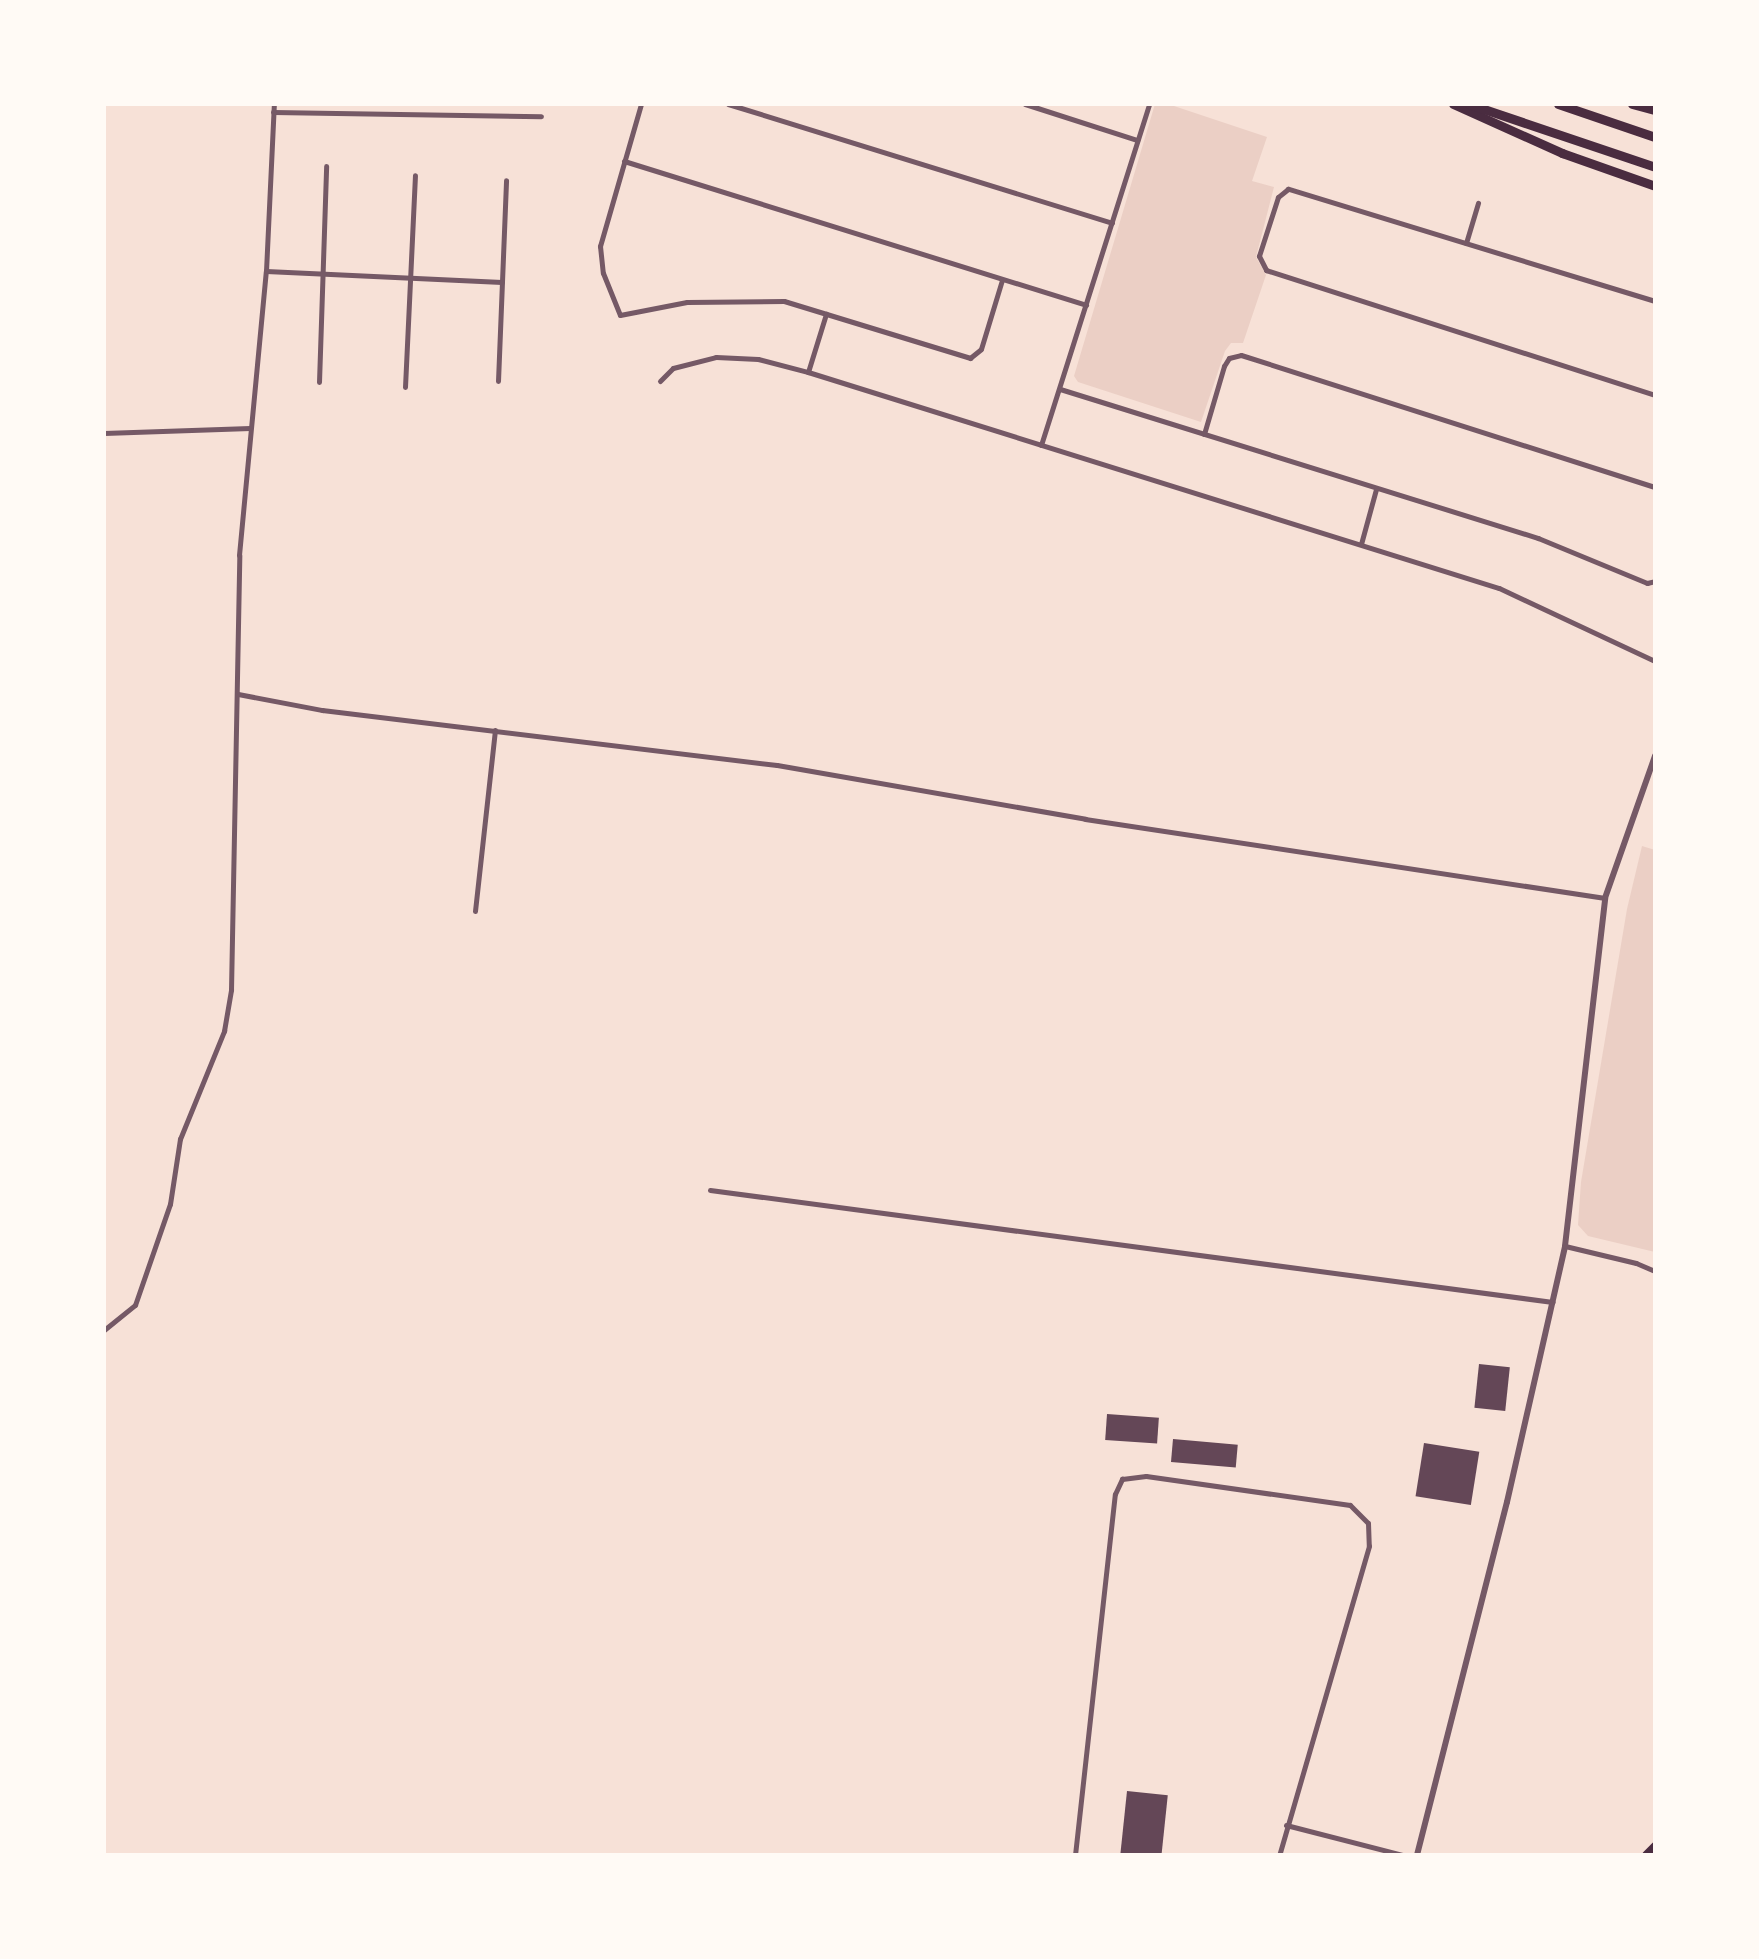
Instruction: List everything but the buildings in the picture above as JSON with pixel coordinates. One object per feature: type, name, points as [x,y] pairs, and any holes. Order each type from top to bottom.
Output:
[{"type":"highway","points":[[1453,104],[1562,153],[1655,186]]},
{"type":"highway","points":[[1469,104],[1655,167]]},
{"type":"highway","points":[[1558,104],[1655,137]]},
{"type":"highway","points":[[1632,104],[1655,110]]},
{"type":"main road","points":[[1646,1855],[1655,1846]]},
{"type":"street","points":[[104,1330],[135,1305],[170,1204],[180,1139],[224,1031],[231,990],[239,555],[266,271],[274,104]]},
{"type":"street","points":[[641,104],[600,246],[603,273],[620,315],[687,302],[739,299],[784,301],[970,358],[981,349],[1002,280]]},
{"type":"street","points":[[728,104],[1112,223]]},
{"type":"street","points":[[1025,104],[1137,140]]},
{"type":"street","points":[[1041,445],[1149,104]]},
{"type":"street","points":[[273,112],[541,116]]},
{"type":"street","points":[[624,161],[1086,305]]},
{"type":"street","points":[[319,382],[326,166]]},
{"type":"street","points":[[405,387],[413,278],[415,175]]},
{"type":"street","points":[[498,381],[506,180]]},
{"type":"street","points":[[1655,301],[1288,189],[1281,194],[1259,256],[1266,270],[1655,395]]},
{"type":"street","points":[[1466,243],[1478,203]]},
{"type":"street","points":[[266,271],[502,282]]},
{"type":"street","points":[[808,372],[826,314]]},
{"type":"street","points":[[1204,434],[1224,366],[1229,358],[1241,355],[1655,487]]},
{"type":"street","points":[[660,381],[673,368],[716,357],[758,359],[808,372],[1499,588],[1655,661]]},
{"type":"street","points":[[1060,389],[1538,538],[1647,583],[1655,581]]},
{"type":"street","points":[[104,433],[250,428]]},
{"type":"street","points":[[1361,544],[1376,489]]},
{"type":"street","points":[[238,694],[322,710],[777,765],[1085,819],[1605,898]]},
{"type":"street","points":[[475,911],[495,730]]},
{"type":"street","points":[[1417,1855],[1507,1502],[1565,1246],[1605,898],[1655,756]]},
{"type":"street","points":[[710,1190],[1553,1302]]},
{"type":"street","points":[[1565,1246],[1636,1263],[1655,1271]]},
{"type":"street","points":[[1075,1855],[1115,1494],[1122,1479],[1146,1476],[1350,1505],[1368,1523],[1369,1546],[1279,1855]]},
{"type":"street","points":[[1286,1825],[1403,1855]]},
{"type":"shaded area","points":[[1155,104],[1168,104],[1267,137],[1252,181],[1274,187],[1256,257],[1266,275],[1243,343],[1231,343],[1225,351],[1201,422],[1078,382],[1074,376]]},
{"type":"shaded area","points":[[1642,846],[1655,850],[1655,1252],[1588,1236],[1578,1225],[1581,1182],[1627,909]]}]
